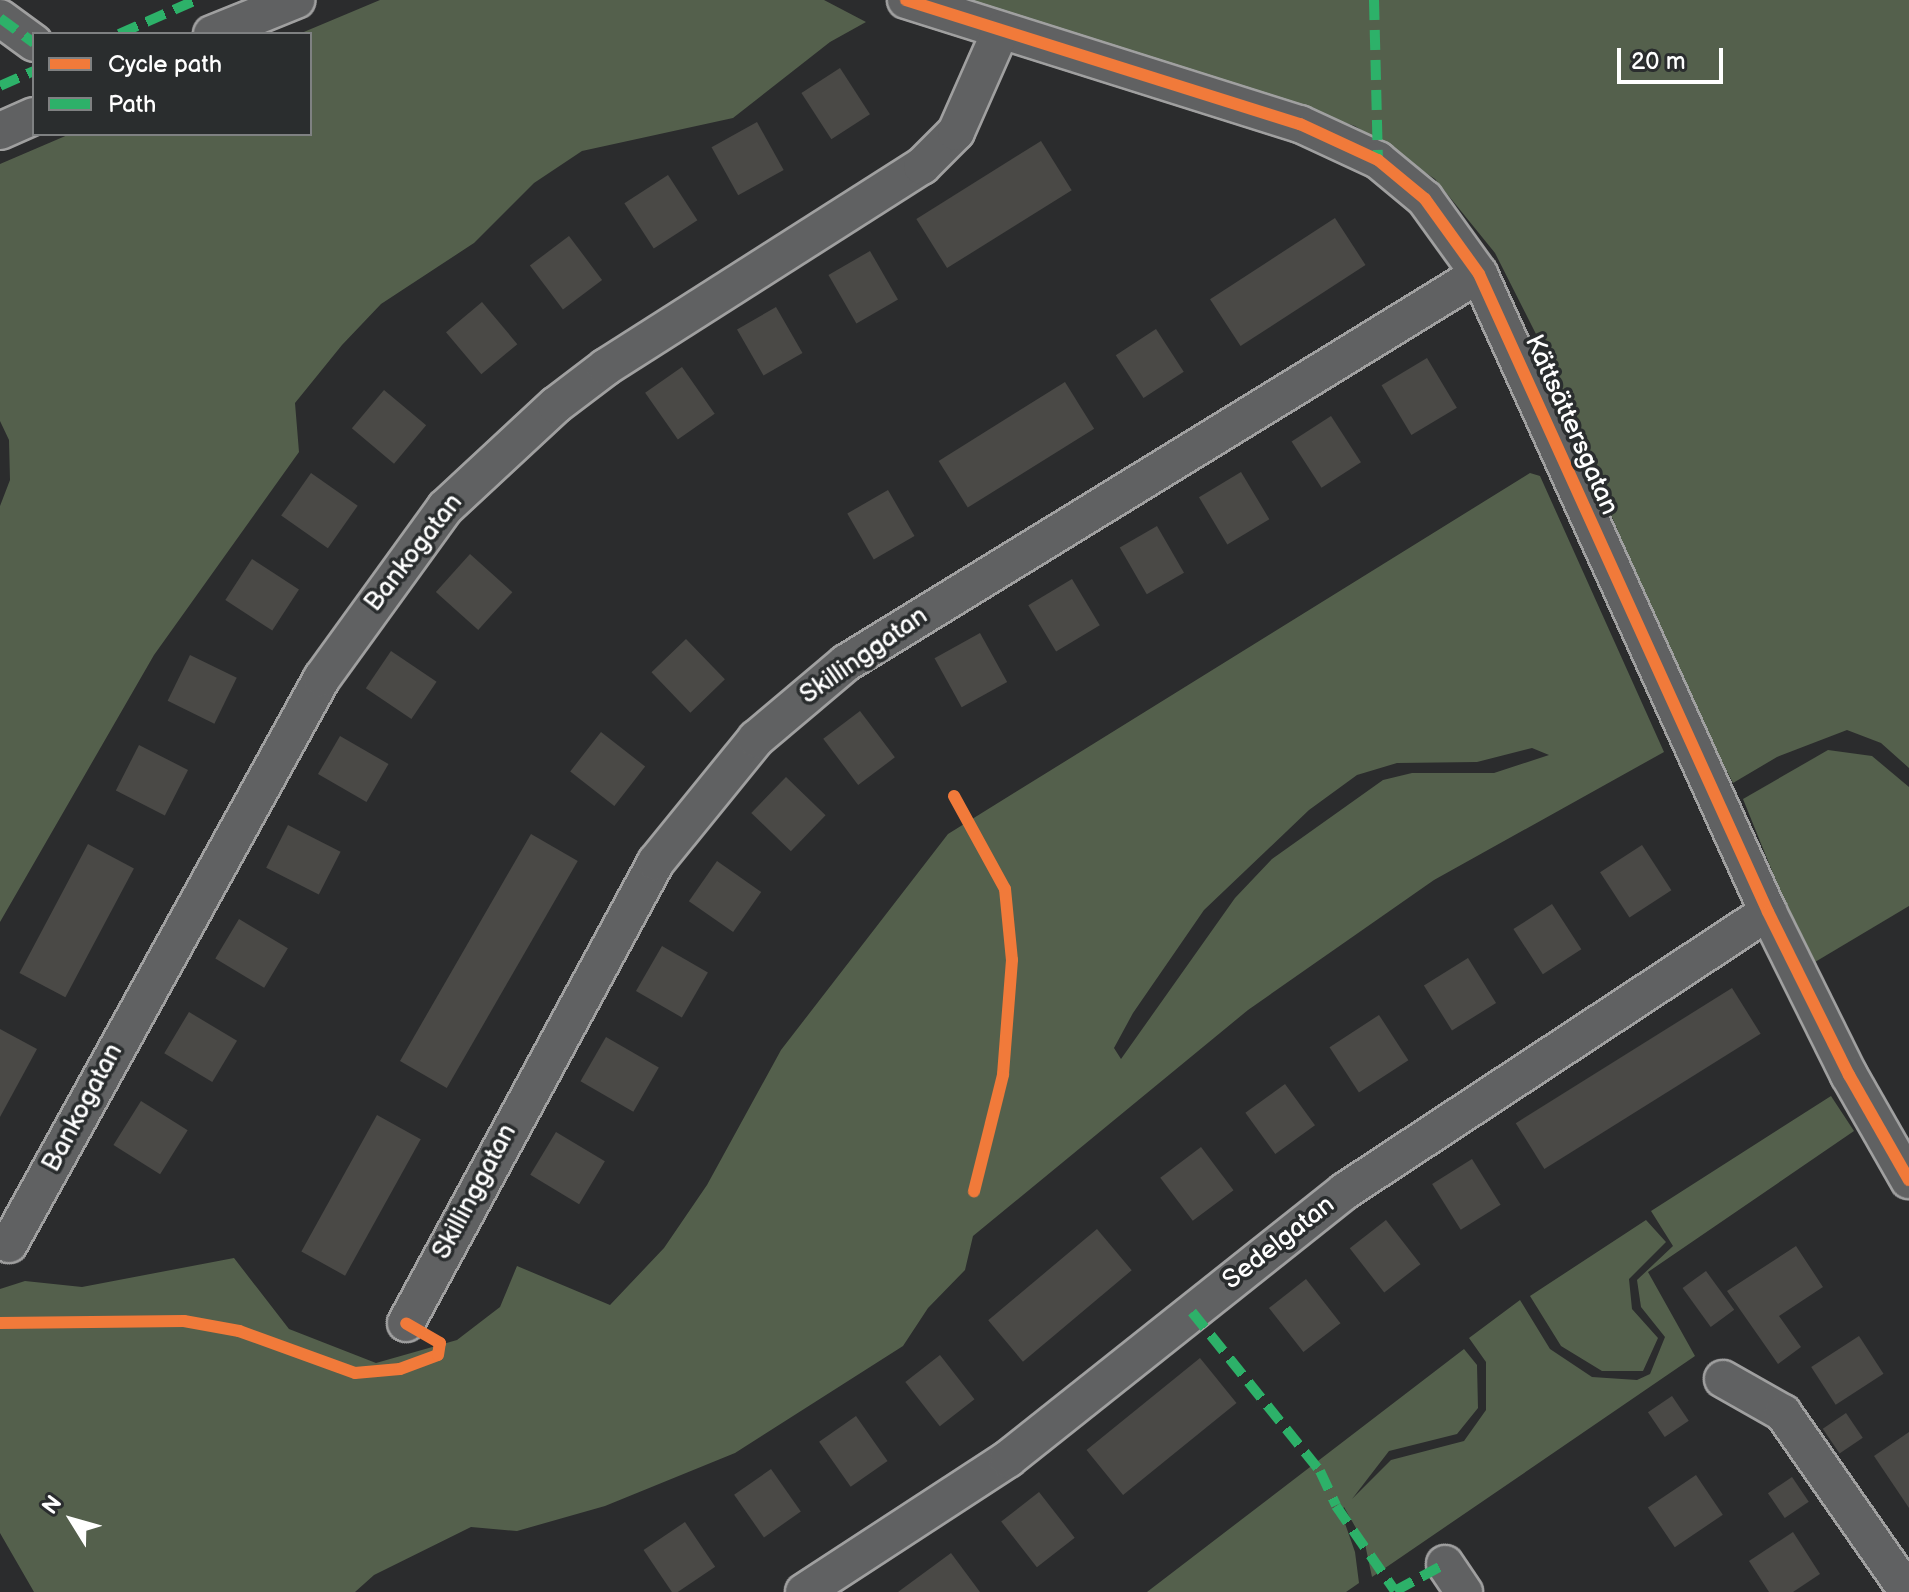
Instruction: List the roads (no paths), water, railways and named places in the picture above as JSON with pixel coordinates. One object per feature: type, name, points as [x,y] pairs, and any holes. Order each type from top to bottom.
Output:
[{"type":"street","points":[[217,32],[296,0]]},
{"type":"street","name":"Kättsättersgatan","points":[[906,0],[1300,124],[1378,160],[1425,199],[1479,274],[1768,912],[1849,1075],[1909,1180]]},
{"type":"street","points":[[0,18],[32,42]]},
{"type":"street","name":"Bankogatan","points":[[9,1244],[314,690],[445,508],[556,405],[606,367],[922,166],[956,132],[1001,30]]},
{"type":"street","points":[[0,131],[32,117]]},
{"type":"street","name":"Skillinggatan","points":[[406,1323],[656,862],[756,739],[846,663],[1479,274]]},
{"type":"street","name":"Sedelgatan","points":[[804,1592],[1008,1459],[1345,1191],[1768,912]]},
{"type":"street","points":[[1723,1379],[1783,1413],[1908,1592]]}]
